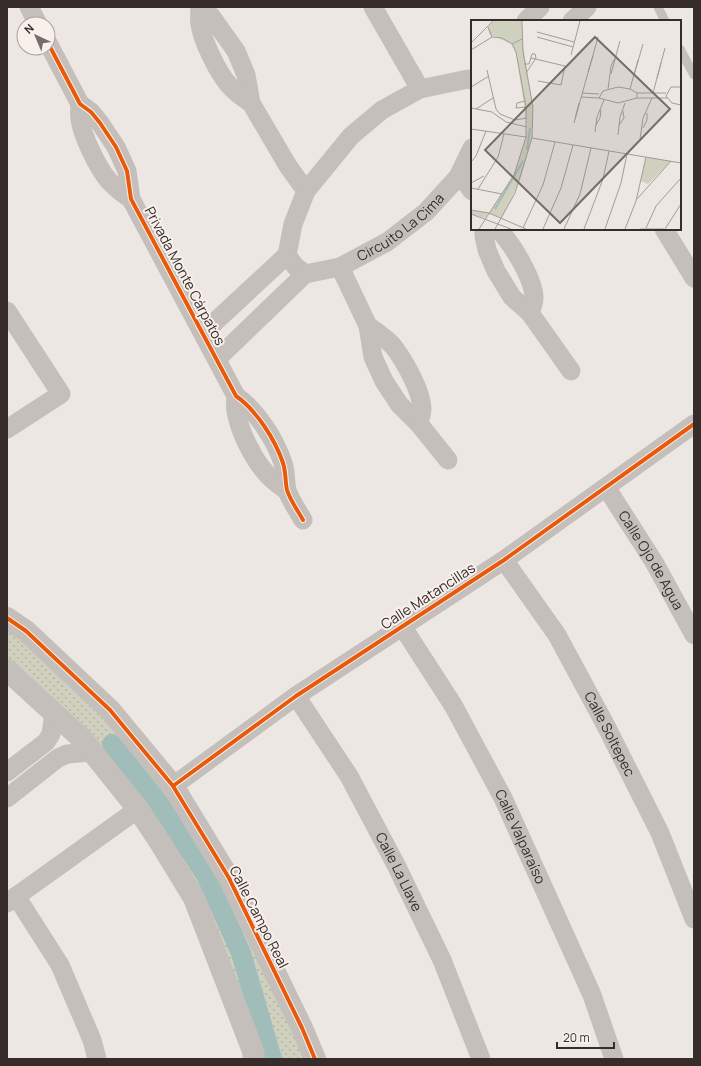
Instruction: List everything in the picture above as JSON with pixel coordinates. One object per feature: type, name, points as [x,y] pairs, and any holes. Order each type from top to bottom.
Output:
[{"type":"street","points":[[29,7],[34,16]]},
{"type":"street","points":[[373,7],[420,89]]},
{"type":"street","points":[[527,20],[540,7]]},
{"type":"street","points":[[573,20],[587,7]]},
{"type":"street","points":[[200,8],[200,23],[203,38],[216,63],[229,85],[239,95],[251,103],[288,166],[306,191]]},
{"type":"street","name":"Privada Monte Cárpatos","points":[[55,56],[80,104],[80,119],[83,133],[95,159],[108,180],[119,191],[131,199],[236,396],[236,410],[239,425],[252,451],[265,472],[287,491],[303,520]]},
{"type":"street","points":[[203,333],[287,255],[293,224],[306,191],[351,136],[382,110],[420,89],[471,78]]},
{"type":"street","name":"Circuito La Cima","points":[[306,274],[340,267],[386,242],[426,212],[458,177],[471,150]]},
{"type":"street","points":[[458,177],[467,184],[471,190]]},
{"type":"street","points":[[484,230],[487,250],[496,272],[512,297],[530,313],[571,371]]},
{"type":"street","points":[[499,230],[507,239],[520,259],[532,288],[534,298],[530,313]]},
{"type":"street","points":[[665,230],[694,278]]},
{"type":"street","points":[[217,359],[306,274],[295,266],[287,255]]},
{"type":"street","points":[[340,267],[368,326],[373,357],[384,382],[399,404],[419,424],[448,460]]},
{"type":"street","points":[[7,310],[61,394],[7,429]]},
{"type":"street","points":[[368,326],[382,335],[393,346],[408,369],[419,395],[422,409],[419,424]]},
{"type":"street","name":"Calle Matancillas","points":[[173,786],[296,696],[504,560],[694,424]]},
{"type":"street","name":"Calle Ojo de Agua","points":[[606,487],[654,562],[694,635]]},
{"type":"street","name":"Calle Soltepec","points":[[504,560],[557,635],[605,724],[660,832],[694,919]]},
{"type":"street","name":"Calle Campo Real","points":[[7,618],[26,631],[110,710],[173,786],[229,878],[302,1028],[315,1059]]},
{"type":"street","name":"Calle Valparaíso","points":[[402,626],[453,705],[504,798],[592,995],[614,1059]]},
{"type":"street","points":[[7,670],[81,738],[138,809],[194,898],[253,1051],[254,1059]]},
{"type":"street","name":"Calle La Llave","points":[[296,696],[349,776],[396,865],[442,960],[481,1059]]},
{"type":"street","points":[[7,772],[46,742],[51,734],[54,713]]},
{"type":"street","points":[[9,791],[58,758],[67,754],[92,752]]},
{"type":"street","points":[[97,1059],[92,1040],[60,965],[12,899],[138,809]]},
{"type":"lane","points":[[658,7],[664,20]]},
{"type":"lane","points":[[681,51],[694,75]]},
{"type":"green space","points":[[7,618],[173,786],[315,1059],[254,1059],[161,844],[7,670]]},
{"type":"waterway","points":[[112,744],[158,802],[206,875],[241,953],[272,1059]]},
{"type":"cycle path","points":[[55,56],[80,104],[91,112],[116,147],[127,171],[131,199],[236,396],[258,417],[275,444],[284,466],[288,494],[303,520]]},
{"type":"cycle path","points":[[173,786],[296,696],[504,560],[694,424]]},
{"type":"cycle path","points":[[7,618],[26,631],[110,710],[173,786],[229,878],[302,1028],[315,1059]]}]
